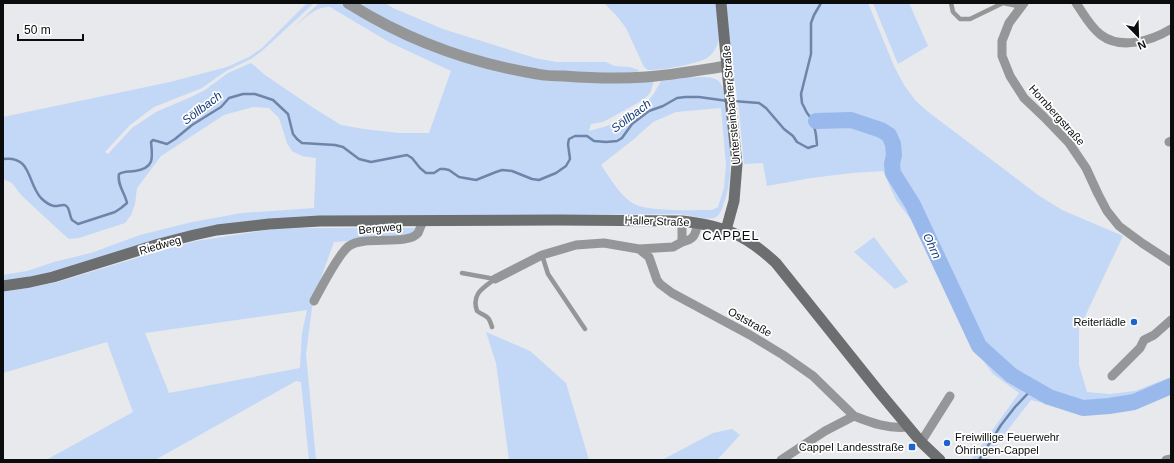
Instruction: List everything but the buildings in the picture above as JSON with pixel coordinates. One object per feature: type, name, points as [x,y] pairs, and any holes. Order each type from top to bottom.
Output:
[{"type":"main road","name":"Untersteinbacher Straße","points":[[721,3],[737,164],[734,201],[726,230]]},
{"type":"main road","name":"Haller Straße","points":[[320,221],[682,221],[698,223],[726,230],[743,237],[761,249],[776,263],[908,427],[940,460]]},
{"type":"main road","name":"Riedweg","points":[[3,286],[30,282],[53,276],[159,244],[217,230],[269,224],[320,221]]},
{"type":"street","points":[[348,3],[412,38],[456,54],[501,67],[538,74],[594,78],[646,77],[727,66]]},
{"type":"street","points":[[1076,3],[1100,35],[1111,40],[1125,43],[1147,39],[1171,29]]},
{"type":"street","name":"Hornbergstraße","points":[[1022,5],[1009,23],[1002,41],[1002,56],[1010,76],[1024,98],[1069,143],[1086,168],[1107,211],[1119,226],[1171,262]]},
{"type":"street","name":"Bergweg","points":[[314,300],[341,253],[348,246],[357,242],[407,239],[417,234],[423,221]]},
{"type":"street","points":[[682,221],[682,242]]},
{"type":"street","points":[[495,279],[542,255],[576,245],[604,243],[639,249],[673,246],[689,241],[694,236],[698,223]]},
{"type":"street","name":"Oststraße","points":[[639,249],[649,257],[657,280],[660,284],[672,293],[750,335],[783,355],[813,376],[854,416]]},
{"type":"street","points":[[1112,376],[1140,348],[1144,340],[1154,335],[1171,320]]},
{"type":"street","points":[[921,442],[950,396]]},
{"type":"street","points":[[782,460],[825,431],[854,416],[870,422],[896,428],[908,427]]},
{"type":"street","points":[[1166,460],[1171,458]]},
{"type":"lane","points":[[951,3],[953,12],[960,20],[970,19],[1003,3],[1022,5]]},
{"type":"lane","points":[[542,255],[548,274],[585,329]]},
{"type":"lane","points":[[462,273],[495,279]]},
{"type":"lane","points":[[492,327],[487,316],[477,311],[475,300],[481,289],[495,279]]},
{"type":"shaded area","points":[[307,3],[314,3],[262,51],[251,59],[226,71],[202,88],[154,107],[130,125],[105,152],[108,154],[132,128],[156,112],[205,90],[228,73],[251,63],[265,75],[341,125],[399,133],[429,133],[451,71],[389,42],[330,7],[325,7],[314,11],[292,29],[319,3],[340,3],[365,18],[500,70],[654,81],[650,93],[643,100],[603,122],[591,124],[589,131],[607,126],[647,102],[661,81],[698,77],[713,78],[719,81],[723,87],[728,121],[731,163],[728,190],[718,216],[714,218],[702,218],[680,214],[296,217],[3,282],[3,275],[27,271],[54,262],[91,253],[140,235],[192,222],[242,213],[314,208],[316,158],[302,156],[292,151],[287,143],[279,118],[269,108],[253,107],[224,115],[161,156],[137,188],[135,204],[131,215],[125,223],[79,238],[69,239],[22,196],[12,183],[3,179],[3,117],[170,82],[227,67],[249,57],[262,48]],"holes":[[[721,108],[726,165],[724,188],[718,207],[712,210],[670,210],[639,206],[627,199],[601,165],[653,122],[676,112]]]},
{"type":"shaded area","points":[[356,3],[385,3],[393,8],[443,29],[535,58],[556,62],[606,62],[614,66],[629,67],[639,70],[637,72],[595,74],[538,70],[501,63],[457,50],[412,34]]},
{"type":"shaded area","points":[[604,3],[717,3],[718,43],[707,58],[695,63],[678,67],[648,70],[644,67],[626,28]]},
{"type":"shaded area","points":[[726,3],[868,3],[894,66],[904,85],[915,100],[927,111],[1038,195],[1062,210],[1123,236],[1079,329],[1079,365],[1087,392],[1110,394],[1135,391],[1171,377],[1171,394],[1155,401],[1115,412],[1081,413],[1031,400],[1006,432],[987,460],[971,460],[1019,393],[993,374],[971,344],[954,305],[912,221],[896,200],[883,171],[811,178],[767,186],[763,163],[744,164]]},
{"type":"shaded area","points":[[873,3],[909,3],[928,46],[898,64]]},
{"type":"shaded area","points":[[417,228],[405,237],[334,242],[313,300],[306,354],[316,460],[309,460],[301,382],[296,381],[155,460],[46,460],[133,412],[107,342],[3,373],[3,292],[54,283],[196,241],[273,229]],"holes":[[[307,310],[302,333],[300,368],[169,393],[145,333]]]},
{"type":"shaded area","points":[[874,237],[908,282],[895,289],[854,252]]},
{"type":"shaded area","points":[[486,332],[530,351],[566,383],[589,460],[509,460],[496,363]]},
{"type":"shaded area","points":[[732,429],[740,435],[717,460],[662,460],[713,433]]},
{"type":"waterway","name":"Ohrn","points":[[733,101],[759,103],[766,108],[797,142],[808,148],[817,145],[814,125],[816,121],[807,113],[802,103],[801,94],[811,54],[811,23],[821,3]]},
{"type":"waterway","name":"Söllbach","points":[[3,159],[19,161],[28,171],[41,198],[52,205],[67,206],[72,220],[78,224],[115,212],[127,203],[119,182],[119,174],[146,168],[151,162],[151,142],[153,140],[167,144],[192,125],[221,107],[229,98],[243,94],[255,94],[273,100],[288,114],[293,134],[302,143],[335,145],[343,147],[359,159],[371,162],[407,155],[412,158],[426,173],[434,173],[440,169],[444,169],[449,170],[459,177],[476,180],[502,170],[512,171],[532,179],[539,180],[556,173],[566,166],[570,159],[568,144],[569,139],[575,136],[587,136],[594,141],[617,141],[622,138],[632,124],[649,111],[663,106],[677,98],[699,97],[728,101]]},
{"type":"waterway","name":"Ohrn","points":[[816,121],[851,120],[881,130],[889,135],[893,144],[893,173],[913,205],[979,346],[1011,375],[1049,397],[1083,408],[1134,402],[1171,386]]},
{"type":"waterway","points":[[979,460],[1001,425],[1033,388]]},
{"type":"place","name":"Reiterlädle","points":[[1134,322]]},
{"type":"place","name":"Freiwillige Feuerwehr Öhringen-Cappel","points":[[947,443]]},
{"type":"place","name":"Cappel Landesstraße","points":[[912,447]]},
{"type":"district","name":"CAPPEL","points":[[731,235]]}]
